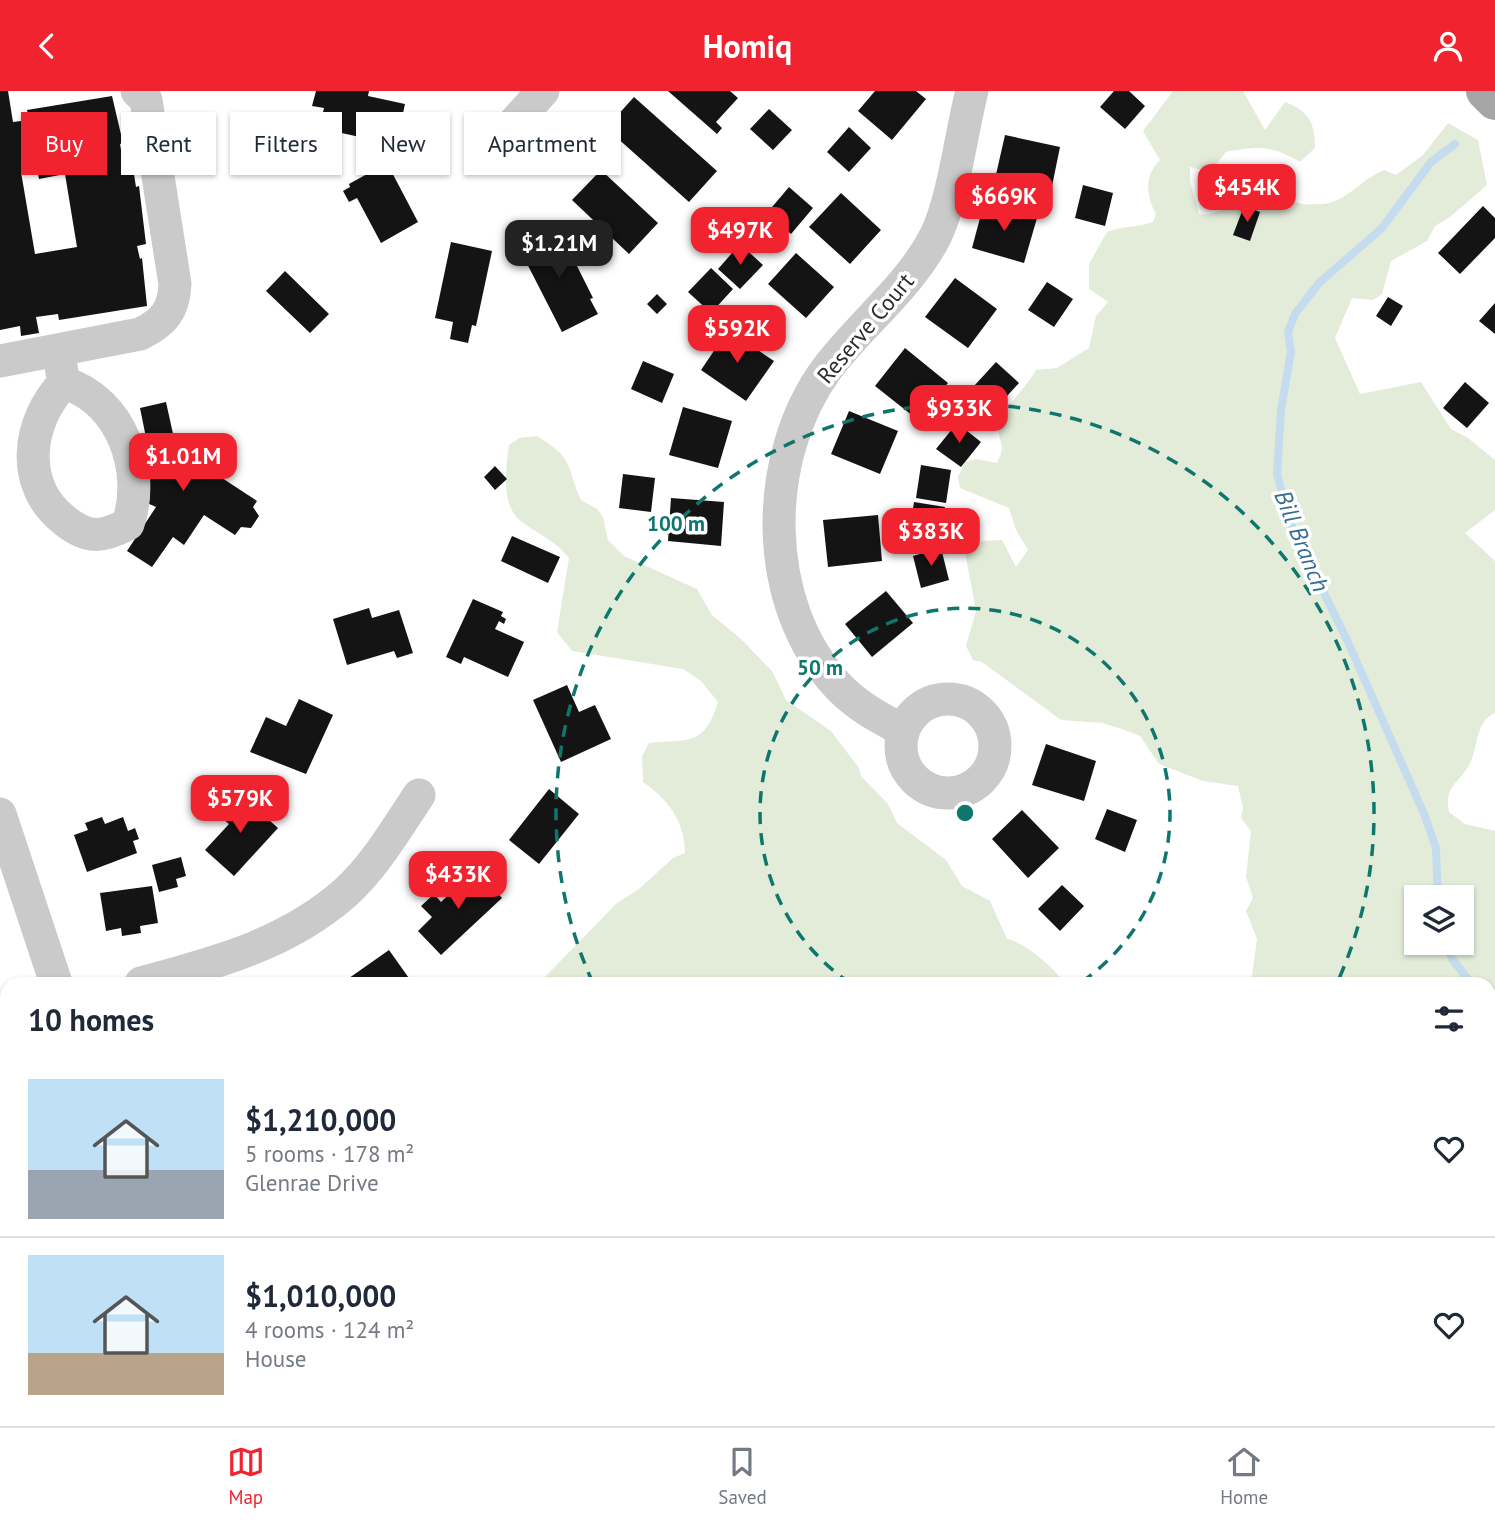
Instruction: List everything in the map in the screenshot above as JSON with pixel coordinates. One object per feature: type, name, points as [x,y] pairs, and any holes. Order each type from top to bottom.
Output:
[{"type":"main road","points":[[1485,91],[1495,101]]},
{"type":"street","points":[[0,361],[140,334],[156,326],[169,314],[174,301],[174,283],[146,100],[136,91]]},
{"type":"street","points":[[524,112],[543,91]]},
{"type":"street","name":"Reserve Court","points":[[903,730],[864,710],[836,684],[812,647],[792,606],[781,556],[778,509],[784,462],[801,412],[826,370],[920,261],[937,233],[972,91]]},
{"type":"street","points":[[58,350],[64,383]]},
{"type":"street","points":[[164,977],[218,963],[265,945],[308,921],[346,892],[380,853],[419,795]]},
{"type":"street","points":[[0,814],[54,977]]},
{"type":"green space","points":[[1173,91],[1243,91],[1265,130],[1285,102],[1305,114],[1314,132],[1315,148],[1300,162],[1281,152],[1256,148],[1226,152],[1210,172],[1190,167],[1190,182],[1199,214],[1214,213],[1245,194],[1259,189],[1271,190],[1302,204],[1332,202],[1384,170],[1396,175],[1423,155],[1448,123],[1478,140],[1487,185],[1450,217],[1435,226],[1427,241],[1391,261],[1382,294],[1373,300],[1352,298],[1335,338],[1360,394],[1421,382],[1451,429],[1468,438],[1495,460],[1495,510],[1465,533],[1495,561],[1495,713],[1483,723],[1472,758],[1450,790],[1448,803],[1449,812],[1465,824],[1495,831],[1495,977],[1252,977],[1257,939],[1246,911],[1253,898],[1246,877],[1251,831],[1241,818],[1243,808],[1238,786],[1203,781],[1159,764],[1140,736],[1122,729],[1103,723],[1061,720],[982,662],[973,660],[966,646],[976,611],[965,552],[983,541],[1002,540],[1016,567],[1028,550],[1016,530],[1009,508],[960,488],[958,477],[965,462],[976,459],[997,463],[1002,450],[998,431],[1000,420],[1036,370],[1057,368],[1089,348],[1096,316],[1108,302],[1089,289],[1089,264],[1107,232],[1153,222],[1156,214],[1148,186],[1160,160],[1143,131]]},
{"type":"green space","points":[[537,436],[558,451],[567,463],[581,500],[597,509],[603,517],[608,540],[624,556],[697,589],[712,615],[741,639],[772,671],[786,700],[831,731],[859,768],[861,776],[888,804],[897,823],[946,860],[962,886],[990,901],[1007,939],[1022,945],[1059,977],[545,977],[617,903],[639,889],[673,858],[685,853],[682,831],[673,812],[660,796],[643,782],[642,756],[649,743],[685,740],[701,734],[713,717],[718,702],[701,681],[683,669],[572,651],[557,632],[569,558],[552,542],[522,522],[510,507],[506,487],[509,445],[519,438]]},
{"type":"building","points":[[0,91],[8,91],[13,122],[21,121],[21,175],[35,254],[77,247],[65,175],[107,175],[107,112],[27,110],[112,96],[121,134],[121,175],[134,175],[136,187],[139,186],[146,244],[137,246],[140,259],[142,258],[147,306],[59,320],[58,314],[36,317],[39,333],[21,336],[20,326],[0,330]]},
{"type":"building","points":[[316,91],[369,91],[368,96],[405,104],[403,112],[356,112],[356,136],[342,133],[342,112],[323,112],[324,108],[312,106]]},
{"type":"building","points":[[668,91],[730,91],[738,98],[716,122],[722,128],[717,134]]},
{"type":"building","points":[[875,91],[916,91],[926,99],[892,140],[858,111]]},
{"type":"building","points":[[1114,91],[1129,91],[1145,106],[1125,129],[1100,107]]},
{"type":"building","points":[[634,97],[717,171],[689,202],[621,141],[620,112]]},
{"type":"building","points":[[769,109],[792,130],[773,150],[750,129]]},
{"type":"building","points":[[849,127],[871,148],[849,172],[827,152]]},
{"type":"building","points":[[1005,135],[1060,147],[1051,191],[995,179]]},
{"type":"building","points":[[38,175],[60,175],[39,179]]},
{"type":"building","points":[[365,175],[393,175],[418,222],[381,243],[357,198],[349,202],[343,191],[350,187],[349,184]]},
{"type":"building","points":[[596,175],[606,175],[658,223],[629,254],[572,200]]},
{"type":"building","points":[[1083,185],[1113,193],[1105,226],[1075,218]]},
{"type":"building","points":[[789,187],[813,208],[791,234],[767,213]]},
{"type":"building","points":[[841,193],[881,230],[850,264],[809,227]]},
{"type":"building","points":[[984,203],[1037,218],[1024,263],[972,248]]},
{"type":"building","points":[[1244,206],[1260,212],[1250,241],[1233,235]]},
{"type":"building","points":[[1483,206],[1495,218],[1495,238],[1460,274],[1438,253]]},
{"type":"building","points":[[558,228],[593,298],[590,299],[598,314],[562,332],[519,248]]},
{"type":"building","points":[[451,242],[492,251],[476,326],[472,325],[468,343],[450,339],[453,322],[435,318]]},
{"type":"building","points":[[740,244],[763,265],[740,289],[718,269]]},
{"type":"building","points":[[796,253],[834,287],[806,318],[768,284]]},
{"type":"building","points":[[711,268],[733,289],[711,313],[688,292]]},
{"type":"building","points":[[285,271],[329,314],[310,333],[266,291]]},
{"type":"building","points":[[955,278],[997,309],[968,348],[925,317]]},
{"type":"building","points":[[1047,282],[1073,299],[1054,327],[1028,310]]},
{"type":"building","points":[[657,294],[667,304],[657,314],[647,304]]},
{"type":"building","points":[[1388,297],[1403,306],[1391,326],[1376,316]]},
{"type":"building","points":[[1495,303],[1495,334],[1479,321]]},
{"type":"building","points":[[728,330],[774,361],[746,401],[701,370]]},
{"type":"building","points":[[905,348],[948,383],[918,420],[875,386]]},
{"type":"building","points":[[643,361],[674,374],[662,403],[631,389]]},
{"type":"building","points":[[996,362],[1019,383],[997,407],[974,386]]},
{"type":"building","points":[[1465,382],[1489,403],[1467,428],[1443,408]]},
{"type":"building","points":[[166,402],[181,470],[187,459],[209,472],[214,464],[223,470],[219,476],[257,501],[253,507],[259,516],[251,528],[241,527],[235,535],[204,515],[184,545],[173,537],[152,567],[127,551],[156,507],[147,503],[145,483],[154,477],[140,408]]},
{"type":"building","points":[[683,407],[732,421],[718,468],[669,455]]},
{"type":"building","points":[[849,411],[898,431],[880,474],[831,454]]},
{"type":"building","points":[[957,423],[981,442],[961,467],[936,449]]},
{"type":"building","points":[[921,465],[951,470],[946,503],[916,498]]},
{"type":"building","points":[[495,466],[507,479],[495,490],[484,477]]},
{"type":"building","points":[[623,474],[655,478],[651,512],[619,508]]},
{"type":"building","points":[[671,498],[724,502],[721,546],[668,541]]},
{"type":"building","points":[[914,502],[945,507],[940,540],[909,535]]},
{"type":"building","points":[[878,515],[882,561],[828,567],[823,520]]},
{"type":"building","points":[[512,536],[560,557],[548,583],[501,561]]},
{"type":"building","points":[[941,548],[949,580],[921,588],[913,556]]},
{"type":"building","points":[[886,591],[913,623],[872,657],[845,624]]},
{"type":"building","points":[[473,599],[503,612],[501,616],[506,619],[504,624],[499,621],[495,629],[524,642],[508,677],[464,657],[461,664],[446,657]]},
{"type":"building","points":[[369,608],[372,618],[399,610],[413,653],[397,658],[394,651],[347,665],[333,619]]},
{"type":"building","points":[[567,685],[579,712],[595,705],[611,739],[561,762],[533,700]]},
{"type":"building","points":[[299,699],[333,715],[306,774],[250,752],[266,717],[286,726]]},
{"type":"building","points":[[1046,744],[1096,761],[1084,801],[1032,785]]},
{"type":"building","points":[[549,789],[579,814],[539,864],[509,840]]},
{"type":"building","points":[[235,794],[247,805],[249,802],[278,828],[234,876],[205,850],[229,824],[217,814]]},
{"type":"building","points":[[1107,809],[1137,820],[1125,852],[1095,839]]},
{"type":"building","points":[[1022,810],[1059,848],[1028,878],[992,839]]},
{"type":"building","points":[[102,817],[105,824],[123,817],[128,831],[135,828],[139,839],[133,841],[137,853],[87,872],[74,835],[88,830],[85,823]]},
{"type":"building","points":[[181,857],[186,876],[176,879],[178,887],[159,892],[152,865]]},
{"type":"building","points":[[476,869],[502,898],[441,955],[418,931],[432,917],[421,906],[434,894],[441,902]]},
{"type":"building","points":[[1062,885],[1084,906],[1060,931],[1038,909]]},
{"type":"building","points":[[152,886],[158,923],[140,926],[141,933],[122,936],[121,928],[106,931],[100,893]]},
{"type":"building","points":[[389,950],[408,977],[351,977]]},
{"type":"waterway","name":"Bill Branch","points":[[1437,885],[1436,848],[1425,816],[1347,640],[1293,530],[1277,475],[1281,410],[1291,352],[1288,332],[1295,314],[1319,283],[1382,228],[1431,162],[1455,144]]},
{"type":"waterway","name":"Bill Branch","points":[[1450,955],[1466,977]]}]
